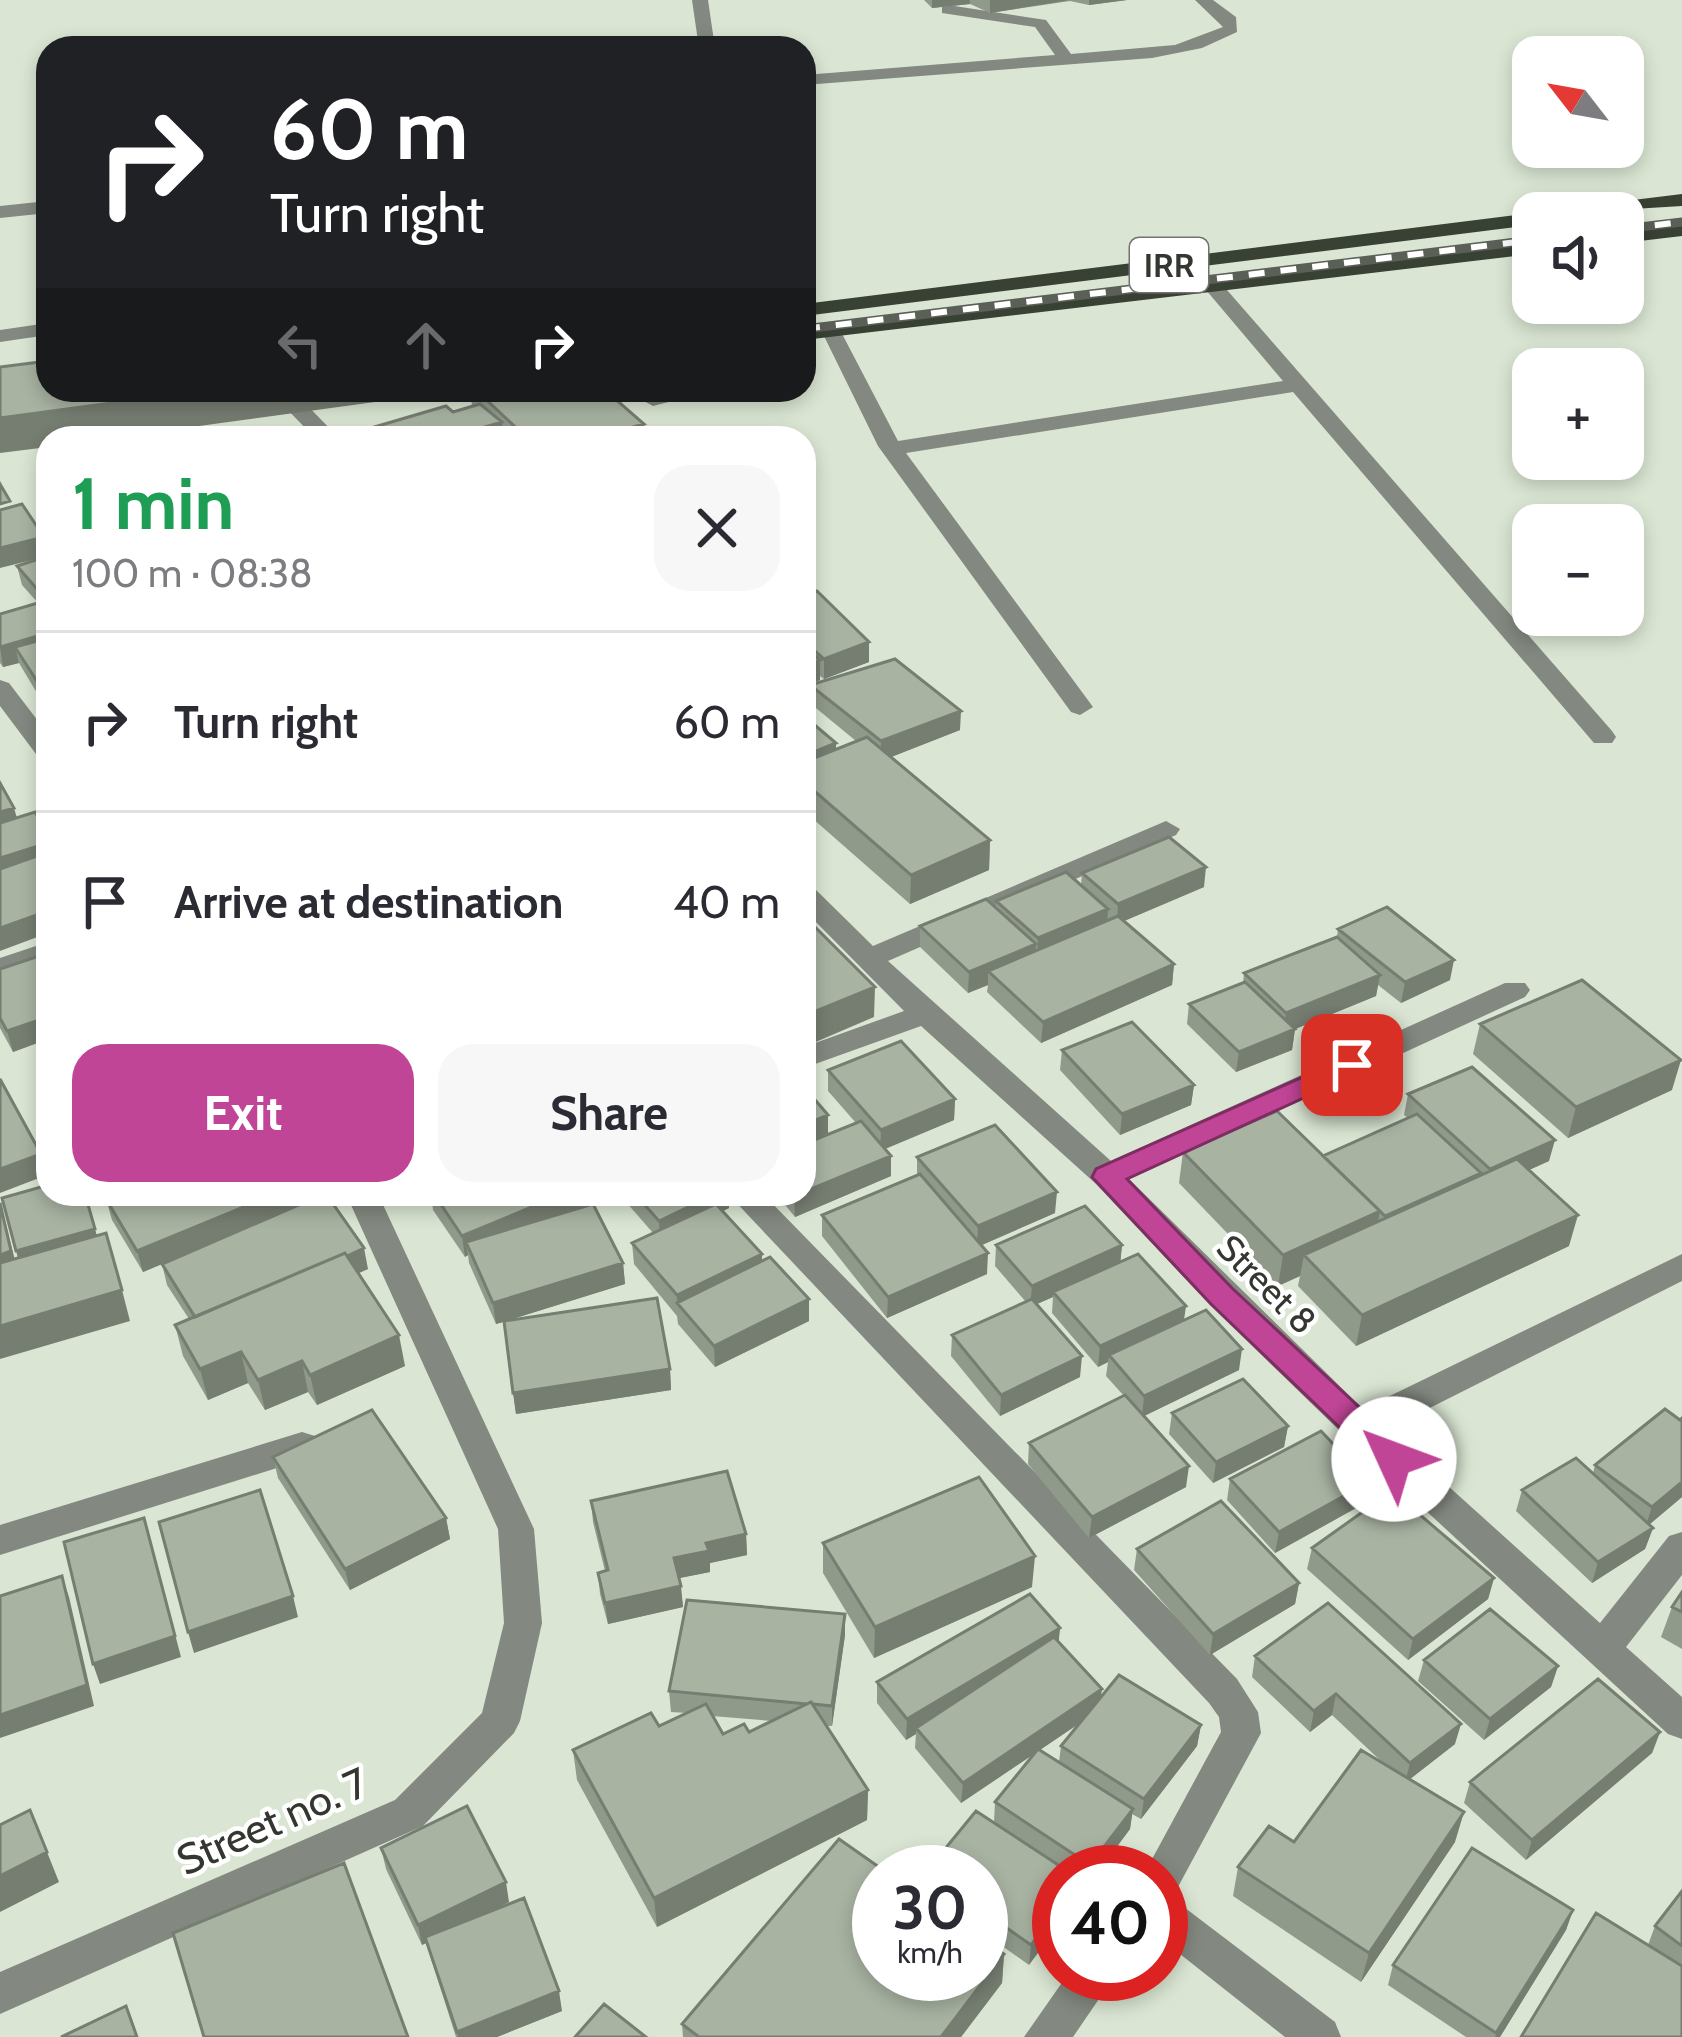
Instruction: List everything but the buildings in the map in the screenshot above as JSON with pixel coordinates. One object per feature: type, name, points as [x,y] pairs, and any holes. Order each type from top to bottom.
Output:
[{"type":"main road","points":[[1644,205],[1682,200]]},
{"type":"main road","name":"IRR","points":[[816,308],[1512,221]]},
{"type":"main road","points":[[1644,235],[1682,230]]},
{"type":"main road","name":"IRR","points":[[816,333],[1512,251]]},
{"type":"main road","points":[[281,405],[303,402]]},
{"type":"street","points":[[700,0],[704,36]]},
{"type":"street","points":[[816,79],[1176,48],[1219,38],[1232,25],[1204,0]]},
{"type":"street","points":[[948,10],[1040,23],[1066,58]]},
{"type":"street","points":[[0,212],[36,208]]},
{"type":"street","points":[[1214,286],[1603,737]]},
{"type":"street","points":[[0,336],[36,331]]},
{"type":"street","points":[[832,332],[892,449],[1080,707]]},
{"type":"street","points":[[892,449],[1302,384]]},
{"type":"street","points":[[281,405],[311,426]]},
{"type":"street","points":[[0,688],[36,736]]},
{"type":"street","points":[[872,957],[1166,829]]},
{"type":"street","name":"Street 8","points":[[816,905],[925,1014],[1107,1177],[1359,1427],[1682,1722]]},
{"type":"street","points":[[0,969],[36,956]]},
{"type":"street","points":[[1107,1177],[1515,990]]},
{"type":"street","points":[[816,1054],[925,1014]]},
{"type":"street","name":"Street no. 7","points":[[0,1993],[409,1813],[500,1721],[523,1623],[516,1528],[368,1206]]},
{"type":"street","points":[[756,1206],[1223,1691],[1238,1712],[1240,1733],[1181,1845]]},
{"type":"street","points":[[1359,1427],[1682,1266]]},
{"type":"street","points":[[0,1540],[302,1446]]},
{"type":"street","points":[[1601,1648],[1682,1547]]},
{"type":"street","points":[[1188,1934],[1319,2037]]},
{"type":"street","points":[[1046,2037],[1073,2001]]},
{"type":"railway","points":[[1644,227],[1682,222]]},
{"type":"railway","points":[[816,328],[1512,243]]},
{"type":"route","points":[[1352,1065],[1107,1177],[1222,1296],[1394,1459]]}]
